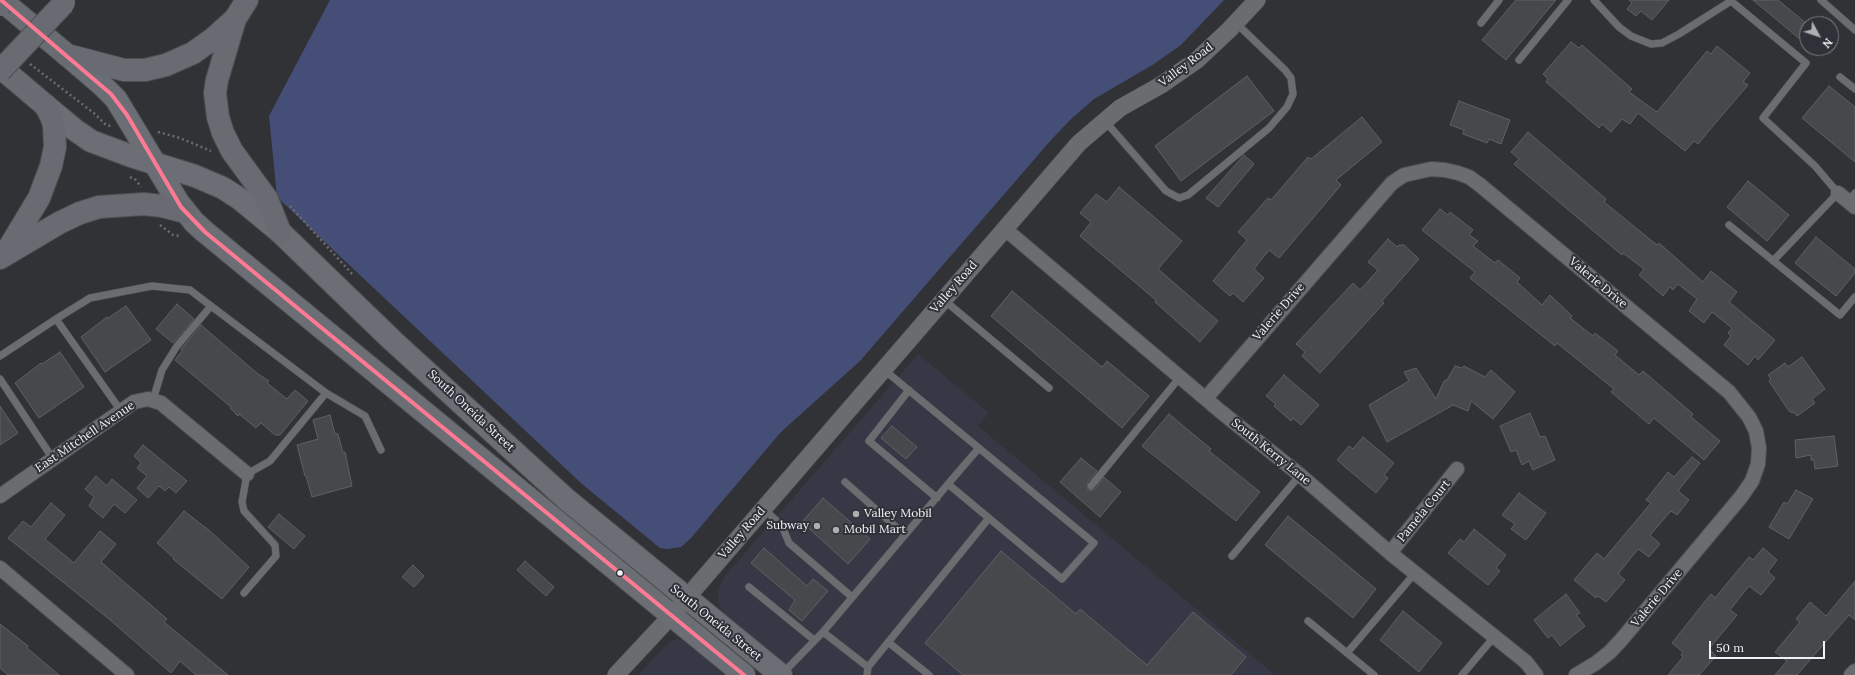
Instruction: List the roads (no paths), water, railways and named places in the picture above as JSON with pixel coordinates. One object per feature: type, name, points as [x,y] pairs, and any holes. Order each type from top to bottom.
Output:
[{"type":"highway","name":"South Oneida Street","points":[[0,0],[67,55]]},
{"type":"highway","points":[[0,5],[5,0]]},
{"type":"highway","points":[[67,55],[124,70],[153,69],[193,54],[235,19],[247,0]]},
{"type":"highway","points":[[0,71],[66,2]]},
{"type":"highway","points":[[235,19],[217,80],[216,98],[218,117],[223,133],[232,151],[270,203],[280,232]]},
{"type":"highway","name":"South Oneida Street","points":[[0,67],[45,104]]},
{"type":"highway","points":[[1,258],[18,236],[38,201],[51,166],[55,147],[54,125],[45,104]]},
{"type":"highway","points":[[1,258],[59,223],[100,207],[144,204],[162,206],[185,212]]},
{"type":"main road","name":"South Oneida Street","points":[[67,55],[98,81],[116,99],[185,212],[205,232],[440,427],[679,607],[781,675]]},
{"type":"main road","name":"South Oneida Street","points":[[45,104],[75,130],[91,141],[154,163],[192,174],[224,188],[240,199],[280,232],[393,341],[461,401],[522,460],[566,499],[679,607],[744,675]]},
{"type":"street","name":"Valley Road","points":[[616,675],[679,607],[1079,143],[1120,108],[1181,72],[1214,46],[1257,0]]},
{"type":"street","name":"Valerie Drive","points":[[1206,398],[1392,183],[1404,175],[1431,168],[1458,173],[1469,177],[1729,392],[1746,413],[1756,431],[1759,448],[1758,464],[1752,481],[1741,497],[1622,639],[1596,663],[1576,675]]},
{"type":"street","name":"South Kerry Lane","points":[[1004,229],[1180,377],[1300,474],[1390,553],[1526,662],[1536,675]]},
{"type":"street","name":"East Mitchell Avenue","points":[[0,496],[134,402],[148,399],[153,400]]},
{"type":"street","points":[[153,400],[161,403],[247,474]]},
{"type":"street","name":"Pamela Court","points":[[1390,553],[1458,469]]},
{"type":"street","points":[[0,568],[127,675]]},
{"type":"street","points":[[1851,675],[1855,671]]},
{"type":"lane","points":[[1481,23],[1499,0]]},
{"type":"lane","points":[[1519,60],[1568,0]]},
{"type":"lane","points":[[1594,0],[1619,27],[1631,36],[1651,44],[1662,43],[1679,34],[1731,1],[1806,63],[1763,118],[1849,199],[1773,261]]},
{"type":"lane","points":[[1821,0],[1855,30]]},
{"type":"lane","points":[[1104,121],[1166,191],[1179,198],[1188,195],[1269,128],[1287,107],[1292,94],[1291,78],[1285,70],[1236,23]]},
{"type":"lane","points":[[1840,77],[1855,89]]},
{"type":"lane","points":[[1729,225],[1840,315],[1855,297]]},
{"type":"lane","points":[[0,356],[90,298],[152,286],[190,290],[326,393],[366,416],[381,450]]},
{"type":"lane","points":[[943,299],[1048,388]]},
{"type":"lane","points":[[153,400],[162,370],[177,346],[211,306]]},
{"type":"lane","points":[[56,319],[121,411]]},
{"type":"lane","points":[[883,369],[1094,543],[1062,579],[948,484]]},
{"type":"lane","points":[[1091,486],[1180,377]]},
{"type":"lane","points":[[0,379],[53,459]]},
{"type":"lane","points":[[909,390],[869,441],[937,498]]},
{"type":"lane","points":[[244,593],[276,556],[274,545],[244,511],[242,502],[247,474],[270,461],[326,393]]},
{"type":"lane","points":[[781,675],[823,632],[980,448]]},
{"type":"lane","points":[[1232,556],[1300,474]]},
{"type":"lane","points":[[845,482],[905,535]]},
{"type":"lane","points":[[763,508],[782,526],[789,543],[852,597]]},
{"type":"lane","points":[[867,675],[868,667],[989,518]]},
{"type":"lane","points":[[1347,653],[1415,573]]},
{"type":"lane","points":[[749,586],[814,640]]},
{"type":"lane","points":[[1308,621],[1374,675]]},
{"type":"lane","points":[[823,632],[868,667]]},
{"type":"lane","points":[[1462,675],[1494,637]]},
{"type":"lane","points":[[888,642],[929,675]]},
{"type":"place","name":"Valley Mobil","points":[[856,514]]},
{"type":"place","name":"Subway","points":[[817,526]]},
{"type":"place","name":"Mobil Mart","points":[[836,530]]}]
